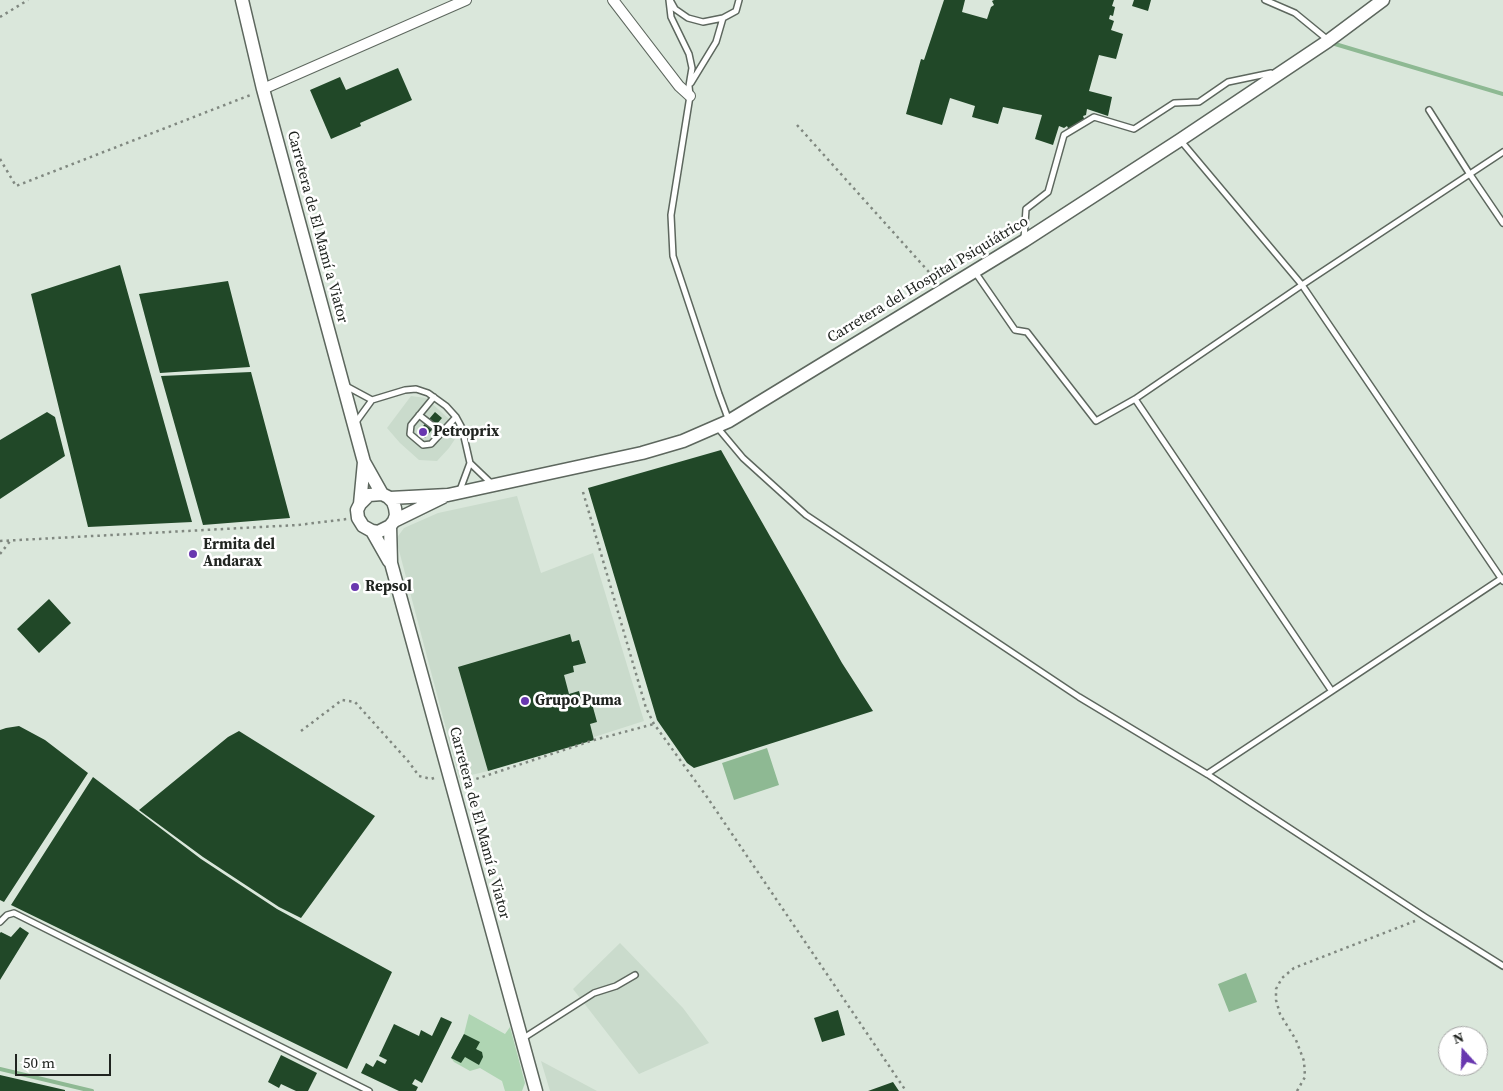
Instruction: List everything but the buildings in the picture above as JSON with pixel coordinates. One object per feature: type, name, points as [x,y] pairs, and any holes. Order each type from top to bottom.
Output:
[{"type":"street","name":"Carretera de El Mamí a Viator","points":[[242,0],[263,89],[364,462]]},
{"type":"street","points":[[263,89],[466,0]]},
{"type":"street","points":[[613,0],[679,86],[690,91]]},
{"type":"street","name":"Carretera del Hospital Psiquiátrico","points":[[454,493],[642,453],[683,441],[729,421],[1024,242],[1328,41],[1383,0]]},
{"type":"street","points":[[364,462],[395,508],[396,514],[392,524],[391,563]]},
{"type":"street","points":[[364,462],[358,518],[363,526],[372,531],[378,532],[454,493]]},
{"type":"street","points":[[360,504],[369,495],[454,493]]},
{"type":"street","points":[[372,531],[391,563]]},
{"type":"street","name":"Carretera de El Mamí a Viator","points":[[391,563],[536,1091]]},
{"type":"lane","points":[[669,0],[671,17],[689,54],[692,68],[671,215],[673,256],[729,421]]},
{"type":"lane","points":[[669,0],[676,9],[688,18],[703,22],[723,18],[736,11],[739,0]]},
{"type":"lane","points":[[1265,0],[1295,13],[1328,41]]},
{"type":"lane","points":[[690,91],[716,42],[723,18]]},
{"type":"lane","points":[[1024,242],[1026,209],[1048,192],[1064,135],[1094,118],[1134,129],[1174,103],[1199,102],[1228,82],[1282,71]]},
{"type":"lane","points":[[1429,110],[1503,223]]},
{"type":"lane","points":[[1180,140],[1302,285],[1502,579],[1331,690],[1207,774]]},
{"type":"lane","points":[[975,272],[1015,330],[1027,332],[1096,421],[1136,399],[1302,285],[1503,152]]},
{"type":"lane","points":[[342,385],[372,400]]},
{"type":"lane","points":[[354,424],[372,400],[405,390],[416,389],[428,393],[446,406],[456,417],[462,428],[470,463],[493,485]]},
{"type":"lane","points":[[434,397],[411,425],[410,434],[416,440],[423,445],[431,444],[456,417]]},
{"type":"lane","points":[[1136,399],[1331,690]]},
{"type":"lane","points":[[419,415],[442,433]]},
{"type":"lane","points":[[716,427],[743,458],[806,515],[1079,697],[1207,774],[1503,966]]},
{"type":"lane","points":[[454,493],[470,463]]},
{"type":"lane","points":[[0,922],[7,916],[14,914],[369,1091]]},
{"type":"lane","points":[[522,1040],[594,994],[616,986],[635,975]]},
{"type":"path","points":[[0,17],[28,0]]},
{"type":"path","points":[[0,158],[16,186],[263,89]]},
{"type":"path","points":[[797,125],[945,289]]},
{"type":"path","points":[[583,492],[646,708],[654,724],[707,797],[906,1091]]},
{"type":"path","points":[[0,541],[298,525],[358,518]]},
{"type":"path","points":[[0,554],[11,540]]},
{"type":"path","points":[[301,731],[342,700],[354,702],[408,760],[419,776],[431,779],[448,773]]},
{"type":"path","points":[[452,787],[594,740],[654,724]]},
{"type":"path","points":[[1297,1091],[1305,1077],[1304,1061],[1296,1040],[1280,1014],[1276,1000],[1276,989],[1282,978],[1294,968],[1425,917]]},
{"type":"shaded area","name":"Petroprix","points":[[411,396],[426,398],[450,420],[457,436],[437,461],[419,460],[387,428]]},
{"type":"shaded area","points":[[517,496],[541,573],[593,553],[644,721],[488,771],[459,778],[396,539],[404,528],[438,513]]},
{"type":"shaded area","points":[[767,748],[779,785],[734,800],[722,763]]},
{"type":"shaded area","points":[[620,943],[683,1008],[709,1043],[639,1074],[573,989]]},
{"type":"shaded area","points":[[1246,973],[1257,1002],[1229,1012],[1218,984]]},
{"type":"shaded area","points":[[469,1014],[505,1034],[510,1027],[525,1083],[522,1091],[505,1091],[502,1081],[480,1068],[470,1071],[454,1062],[451,1058],[464,1034]]},
{"type":"shaded area","points":[[541,1061],[597,1091],[550,1091]]},
{"type":"waterway","points":[[1335,44],[1503,94]]},
{"type":"waterway","points":[[0,1069],[92,1091]]},
{"type":"place","name":"Petroprix","points":[[423,432]]},
{"type":"place","name":"Ermita del Andarax","points":[[193,554]]},
{"type":"place","name":"Repsol","points":[[355,587]]},
{"type":"place","name":"Grupo Puma","points":[[525,701]]}]
